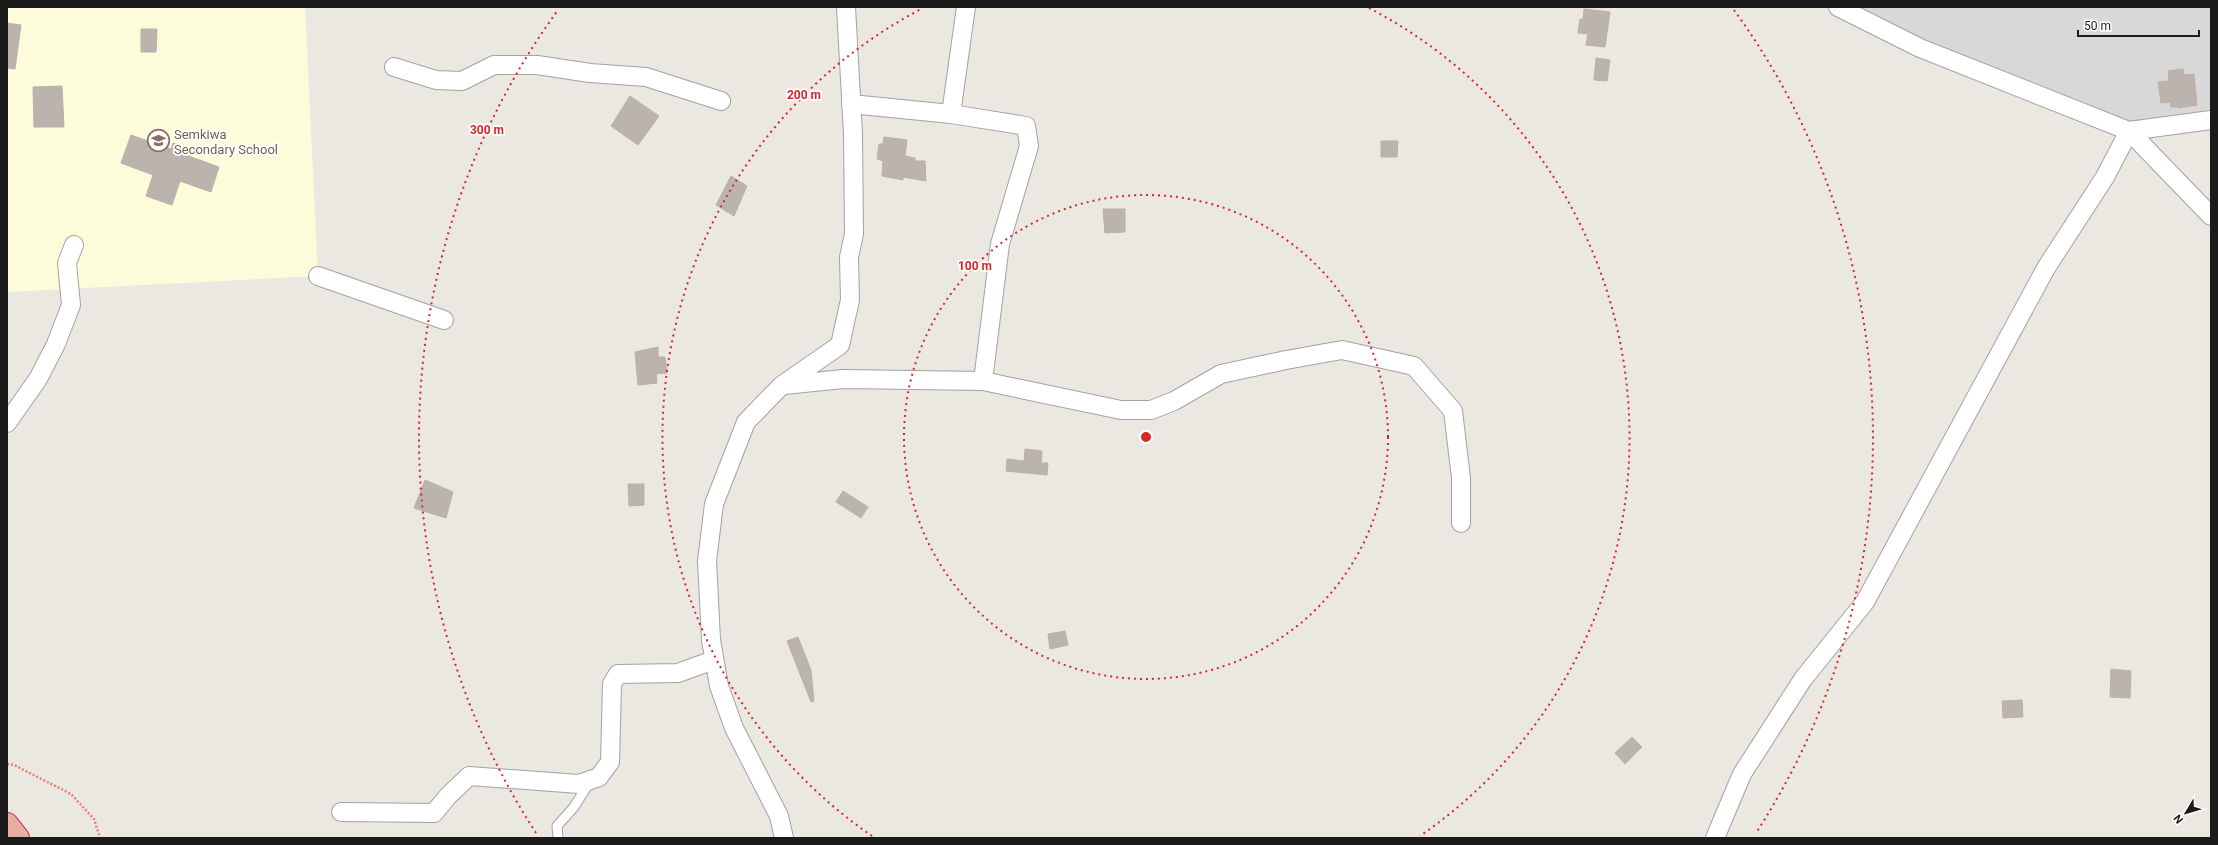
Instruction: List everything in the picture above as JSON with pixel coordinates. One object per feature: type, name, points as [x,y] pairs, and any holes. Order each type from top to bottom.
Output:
[{"type":"highway","points":[[7,824],[18,838]]},
{"type":"street","points":[[784,838],[779,816],[734,728],[719,686],[710,640],[707,561],[714,504],[746,422],[781,386],[840,345],[850,300],[849,257],[854,234],[851,104],[846,7]]},
{"type":"street","points":[[952,114],[966,7]]},
{"type":"street","points":[[1838,7],[1920,48],[2129,130],[2211,216]]},
{"type":"street","points":[[394,68],[436,80],[462,82],[494,66],[537,65],[590,73],[646,77],[721,101]]},
{"type":"street","points":[[851,104],[952,114],[1026,126],[1029,146],[1000,244],[983,381]]},
{"type":"street","points":[[2129,130],[2211,120]]},
{"type":"street","points":[[1715,838],[1742,774],[1802,679],[1865,602],[2046,268],[2105,177],[2129,130]]},
{"type":"street","points":[[7,423],[38,379],[59,338],[71,305],[67,263],[74,245]]},
{"type":"street","points":[[318,276],[444,320]]},
{"type":"street","points":[[781,386],[843,378],[983,381],[1121,410],[1151,410],[1174,401],[1221,374],[1300,357],[1342,350],[1414,366],[1453,411],[1461,478],[1461,523]]},
{"type":"street","points":[[340,812],[434,813],[448,796],[469,776],[579,784],[599,777],[610,762],[612,684],[618,674],[678,673],[714,660]]},
{"type":"lane","points":[[558,838],[557,826],[574,807],[591,780]]},
{"type":"path","points":[[7,764],[14,765],[71,794],[94,819],[100,838]]},
{"type":"shaded area","name":"Semkiwa Secondary School","points":[[7,7],[305,7],[318,276],[7,292]]},
{"type":"shaded area","points":[[1851,7],[2211,7],[2211,115],[2131,125],[1923,42]]},
{"type":"building","points":[[1584,9],[1610,12],[1605,47],[1586,45],[1588,34],[1578,33],[1580,19],[1583,19]]},
{"type":"building","points":[[7,23],[21,25],[15,69],[7,68]]},
{"type":"building","points":[[141,29],[157,29],[156,52],[141,52]]},
{"type":"building","points":[[1596,58],[1610,60],[1607,81],[1594,80]]},
{"type":"building","points":[[2183,69],[2184,75],[2194,74],[2197,105],[2178,108],[2171,107],[2170,102],[2161,103],[2158,82],[2169,81],[2168,71]]},
{"type":"building","points":[[62,86],[64,127],[34,127],[33,87]]},
{"type":"building","points":[[630,96],[659,116],[638,145],[611,126]]},
{"type":"building","points":[[131,135],[171,149],[173,143],[186,148],[183,154],[219,167],[211,192],[180,181],[172,205],[146,196],[153,175],[121,163]]},
{"type":"building","points":[[884,137],[907,140],[905,156],[915,158],[915,161],[925,161],[926,181],[903,177],[903,180],[882,176],[883,161],[877,159],[879,144],[883,144]]},
{"type":"building","points":[[1381,141],[1398,141],[1397,157],[1381,157]]},
{"type":"building","points":[[731,176],[747,186],[734,216],[716,205]]},
{"type":"building","points":[[1103,209],[1125,209],[1125,232],[1105,233]]},
{"type":"building","points":[[658,347],[658,357],[665,357],[667,373],[656,374],[657,383],[638,385],[635,352]]},
{"type":"building","points":[[1025,449],[1042,451],[1041,463],[1048,463],[1047,475],[1006,471],[1007,459],[1024,461]]},
{"type":"building","points":[[425,480],[453,492],[446,518],[414,508]]},
{"type":"building","points":[[628,484],[644,484],[644,505],[629,506]]},
{"type":"building","points":[[843,491],[868,507],[861,518],[836,502]]},
{"type":"building","points":[[1065,631],[1068,645],[1050,649],[1048,634]]},
{"type":"building","points":[[798,637],[811,670],[814,701],[811,702],[787,641]]},
{"type":"building","points":[[2111,669],[2131,671],[2130,698],[2110,697]]},
{"type":"building","points":[[2022,700],[2023,717],[2003,718],[2002,701]]},
{"type":"building","points":[[1632,737],[1642,747],[1625,764],[1615,753]]},
{"type":"place","name":"Semkiwa Secondary School","points":[[159,141]]}]
